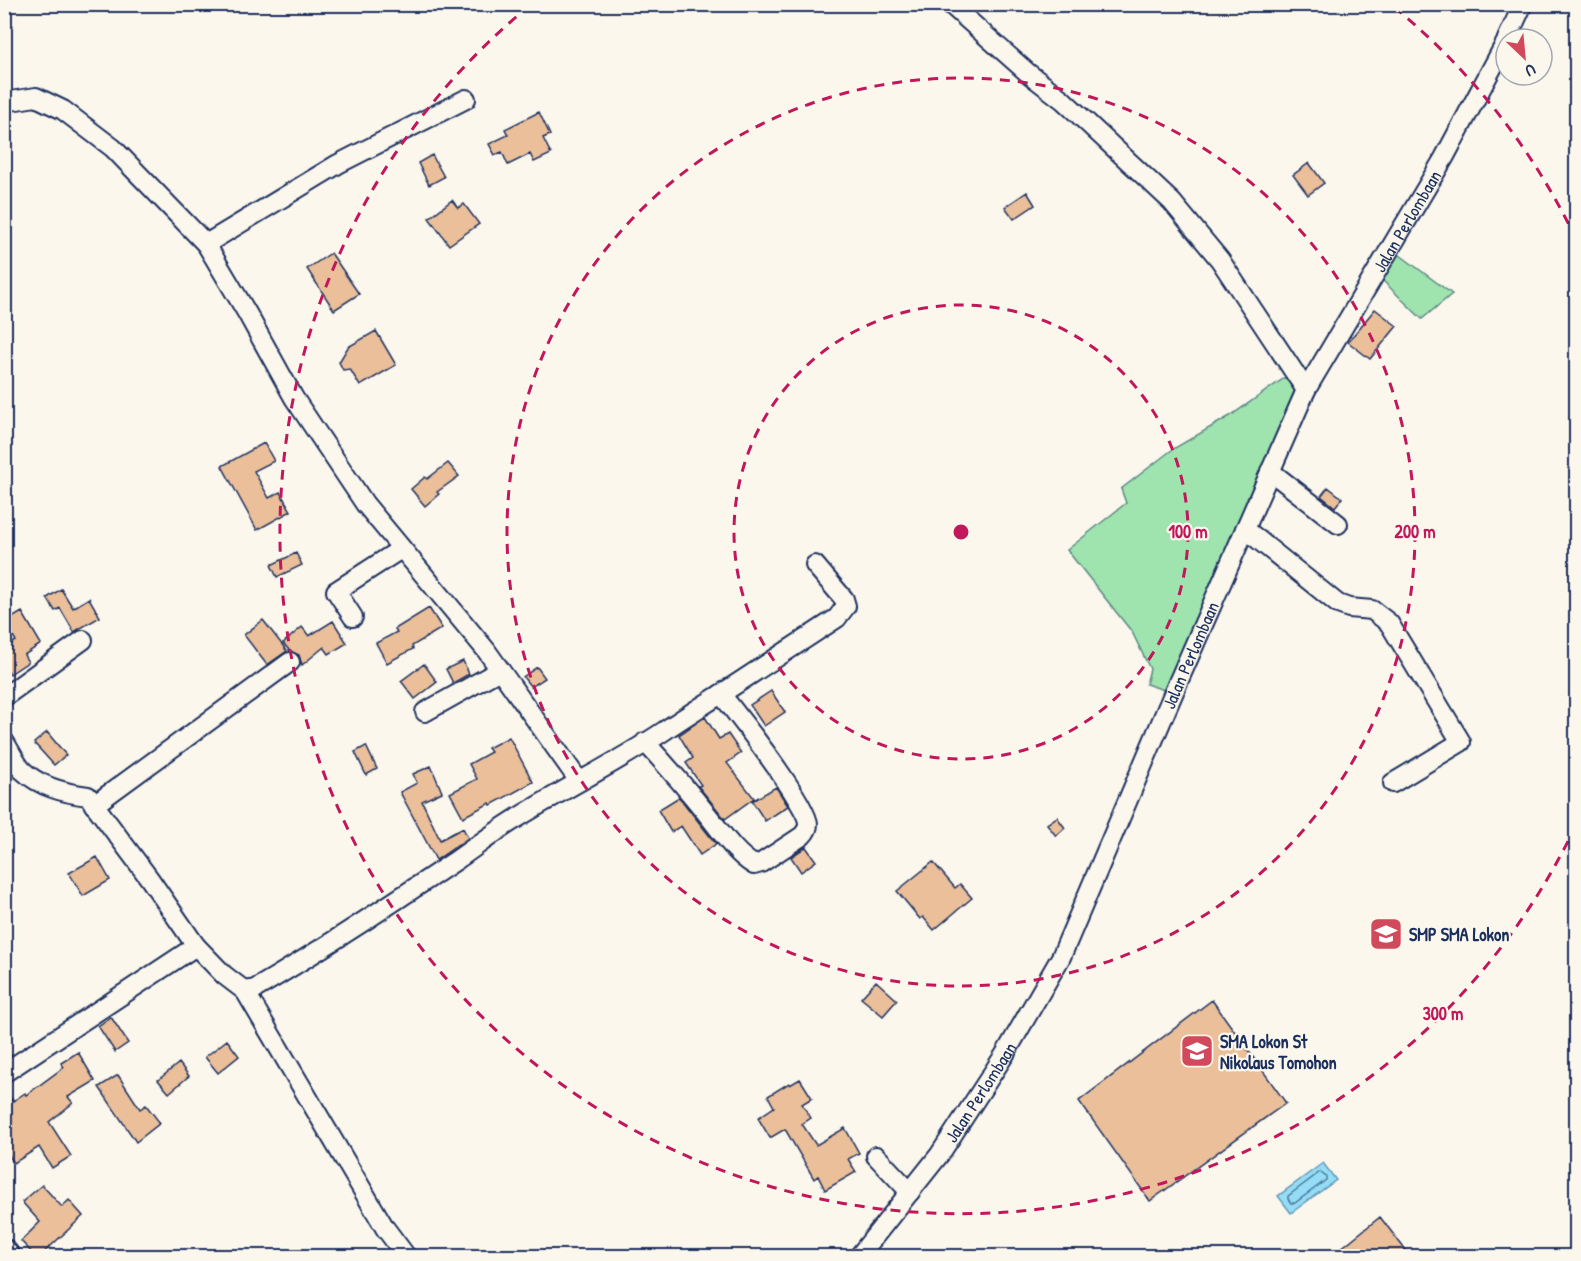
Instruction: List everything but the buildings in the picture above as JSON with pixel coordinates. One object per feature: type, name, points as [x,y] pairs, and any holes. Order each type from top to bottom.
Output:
[{"type":"street","points":[[950,4],[1028,73],[1063,100],[1172,202],[1220,260],[1306,390]]},
{"type":"street","name":"Jalan Perlombaan","points":[[1513,27],[1523,4]]},
{"type":"street","name":"Jalan Perlombaan","points":[[859,1257],[940,1154],[973,1105],[1061,957],[1306,390],[1444,158],[1494,65]]},
{"type":"street","points":[[4,102],[36,97],[63,110],[113,148],[206,244],[294,398],[365,504],[500,670],[579,781]]},
{"type":"street","points":[[206,244],[338,164],[466,99]]},
{"type":"street","points":[[1270,471],[1338,524]]},
{"type":"street","points":[[1245,529],[1338,604],[1349,608],[1372,610],[1389,622],[1461,742],[1393,783]]},
{"type":"street","points":[[353,617],[336,591],[401,549]]},
{"type":"street","points":[[245,991],[255,989],[325,946],[511,822],[722,694],[837,618],[846,606],[844,599],[815,565]]},
{"type":"street","points":[[4,697],[83,640]]},
{"type":"street","points":[[94,805],[290,662]]},
{"type":"street","points":[[425,712],[500,670]]},
{"type":"street","points":[[645,742],[674,773],[745,859],[754,865],[761,863],[802,836],[808,822],[771,761],[722,694]]},
{"type":"street","points":[[4,741],[22,769],[38,781],[57,791],[88,796],[196,946],[224,975],[245,991],[385,1228],[405,1257]]},
{"type":"street","points":[[4,1073],[196,946]]},
{"type":"street","points":[[876,1156],[910,1192]]},
{"type":"street","points":[[4,1251],[8,1257]]},
{"type":"green space","points":[[1396,252],[1452,294],[1422,319],[1380,278]]},
{"type":"green space","points":[[1286,377],[1297,390],[1164,690],[1146,684],[1150,669],[1132,632],[1067,550],[1126,503],[1121,489],[1173,449],[1230,416]]},
{"type":"water","points":[[1323,1163],[1336,1180],[1291,1213],[1278,1196]]},
{"type":"place","name":"SMP SMA Lokon","points":[[1386,934]]},
{"type":"place","name":"SMA Lokon St Nikolaus Tomohon","points":[[1197,1051]]}]
